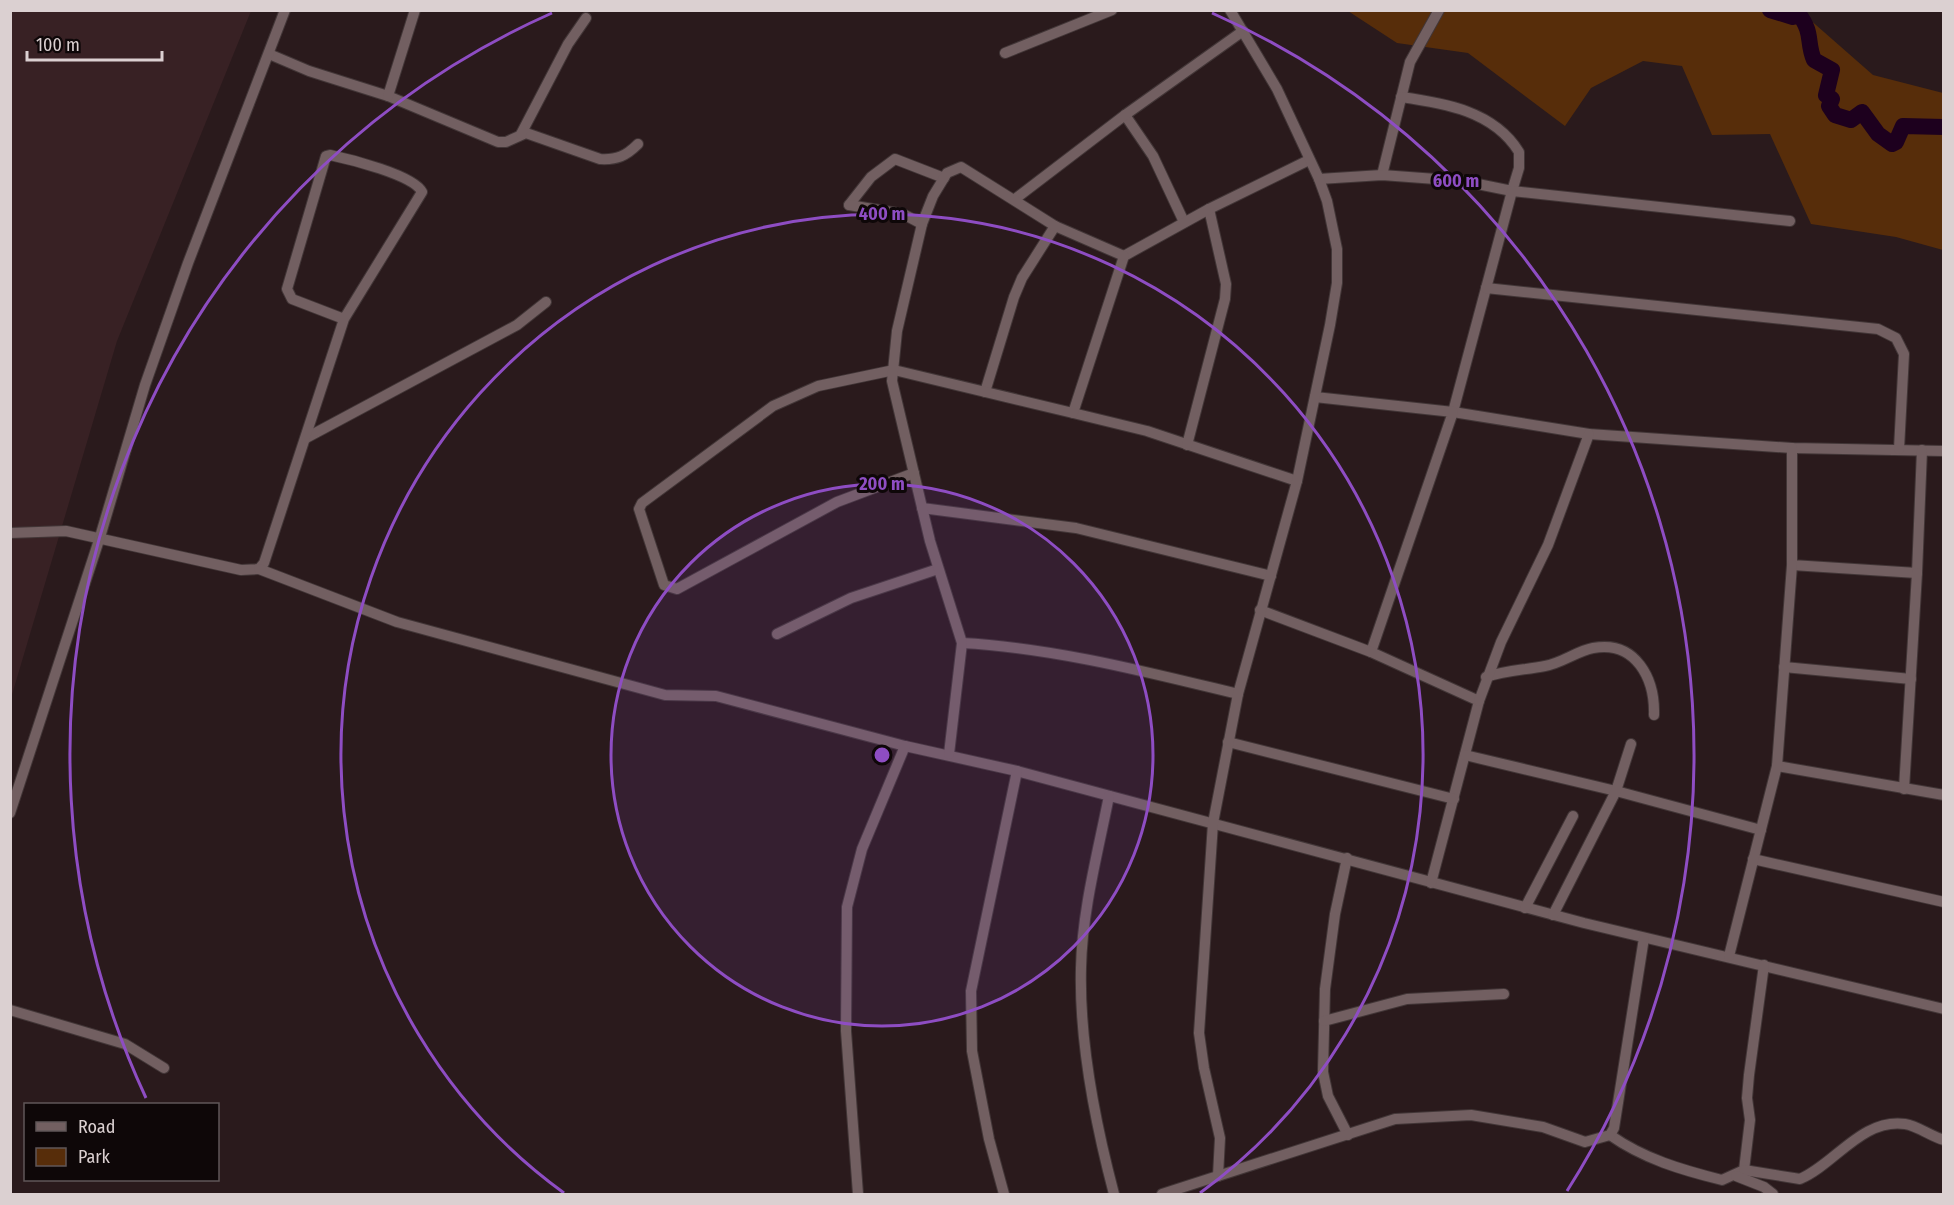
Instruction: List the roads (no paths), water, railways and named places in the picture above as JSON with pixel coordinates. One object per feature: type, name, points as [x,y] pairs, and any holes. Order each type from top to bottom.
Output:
[{"type":"street","points":[[10,813],[100,537],[145,386],[188,263],[285,10]]},
{"type":"street","points":[[388,96],[415,10]]},
{"type":"street","points":[[1005,53],[1112,10]]},
{"type":"street","points":[[1218,1176],[1220,1137],[1204,1068],[1199,1033],[1213,823],[1238,694],[1297,481],[1337,283],[1337,249],[1319,179],[1277,89],[1230,10]]},
{"type":"street","points":[[1382,175],[1410,62],[1439,10]]},
{"type":"street","points":[[269,54],[309,71],[388,96],[498,142],[506,142],[521,134],[568,44],[585,18]]},
{"type":"street","points":[[1015,199],[1125,115],[1243,31]]},
{"type":"street","points":[[1371,652],[1453,412],[1519,168],[1519,152],[1513,143],[1498,130],[1463,110],[1444,103],[1401,97]]},
{"type":"street","points":[[1125,115],[1153,156],[1184,222]]},
{"type":"street","points":[[521,134],[540,137],[600,159],[622,157],[638,144]]},
{"type":"street","points":[[259,569],[268,552],[344,319],[422,192],[416,184],[398,176],[330,155],[326,156],[287,288],[292,299],[344,319]]},
{"type":"street","points":[[922,224],[903,214],[849,205],[871,177],[895,159],[944,178]]},
{"type":"street","points":[[1073,413],[1124,256],[1209,209],[1309,160]]},
{"type":"street","points":[[950,754],[962,643],[938,570],[892,386],[897,332],[922,224],[933,196],[944,178],[952,169],[962,167],[1055,226],[1124,256]]},
{"type":"street","points":[[1319,179],[1382,175],[1463,181],[1512,190],[1790,221]]},
{"type":"street","points":[[1187,445],[1225,299],[1226,284],[1209,209]]},
{"type":"street","points":[[985,392],[1022,278],[1055,226]]},
{"type":"street","points":[[1486,288],[1878,329],[1896,338],[1904,354],[1899,449]]},
{"type":"street","points":[[306,438],[518,325],[546,302]]},
{"type":"street","points":[[914,473],[837,502],[677,589],[664,585],[639,509],[642,502],[773,406],[818,386],[894,370],[1147,431],[1297,481]]},
{"type":"street","points":[[1315,397],[1453,412],[1589,434],[1792,448],[1944,451]]},
{"type":"street","points":[[1431,883],[1486,678],[1548,545],[1589,434]]},
{"type":"street","points":[[1729,956],[1777,765],[1792,565],[1792,448]]},
{"type":"street","points":[[1904,789],[1922,450]]},
{"type":"street","points":[[922,508],[1076,528],[1271,576]]},
{"type":"street","points":[[10,533],[66,531],[241,570],[259,569],[419,628],[665,695],[716,696],[905,746],[950,754],[1017,771],[1552,915],[1944,1009]]},
{"type":"street","points":[[1792,565],[1917,573]]},
{"type":"street","points":[[777,634],[851,598],[938,570]]},
{"type":"street","points":[[1260,610],[1371,652],[1479,701]]},
{"type":"street","points":[[962,643],[1016,648],[1069,657],[1238,694]]},
{"type":"street","points":[[1486,678],[1524,668],[1547,666],[1593,648],[1611,646],[1627,651],[1648,675],[1654,696],[1654,716]]},
{"type":"street","points":[[1784,667],[1911,679]]},
{"type":"street","points":[[1228,742],[1454,799]]},
{"type":"street","points":[[1552,915],[1616,791],[1631,744]]},
{"type":"street","points":[[858,1194],[846,1031],[847,907],[852,879],[862,849],[905,746]]},
{"type":"street","points":[[1465,755],[1616,791],[1761,831]]},
{"type":"street","points":[[1777,765],[1944,795]]},
{"type":"street","points":[[1004,1194],[989,1139],[972,1051],[971,992],[1017,771]]},
{"type":"street","points":[[1108,796],[1083,940],[1081,969],[1092,1093],[1114,1194]]},
{"type":"street","points":[[1525,908],[1573,816]]},
{"type":"street","points":[[1347,858],[1335,914],[1325,989],[1324,1021],[1325,1085],[1348,1135]]},
{"type":"street","points":[[1754,859],[1944,902]]},
{"type":"street","points":[[1162,1194],[1395,1119],[1471,1114],[1543,1127],[1585,1142],[1610,1135],[1614,1128],[1644,938]]},
{"type":"street","points":[[1740,1173],[1750,1120],[1747,1098],[1749,1075],[1764,965]]},
{"type":"street","points":[[1324,1021],[1407,999],[1504,994]]},
{"type":"street","points":[[10,1010],[125,1044],[165,1068]]},
{"type":"street","points":[[1610,1135],[1638,1153],[1670,1166],[1722,1180],[1740,1173],[1800,1179],[1848,1144],[1889,1123],[1908,1124],[1944,1140]]},
{"type":"street","points":[[1740,1173],[1773,1194]]},
{"type":"waterway","points":[[1770,10],[1793,17],[1798,13],[1803,20],[1814,60],[1832,70],[1826,95],[1832,99],[1829,106],[1835,115],[1851,120],[1862,112],[1878,134],[1892,144],[1896,142],[1903,126],[1944,127]]}]
